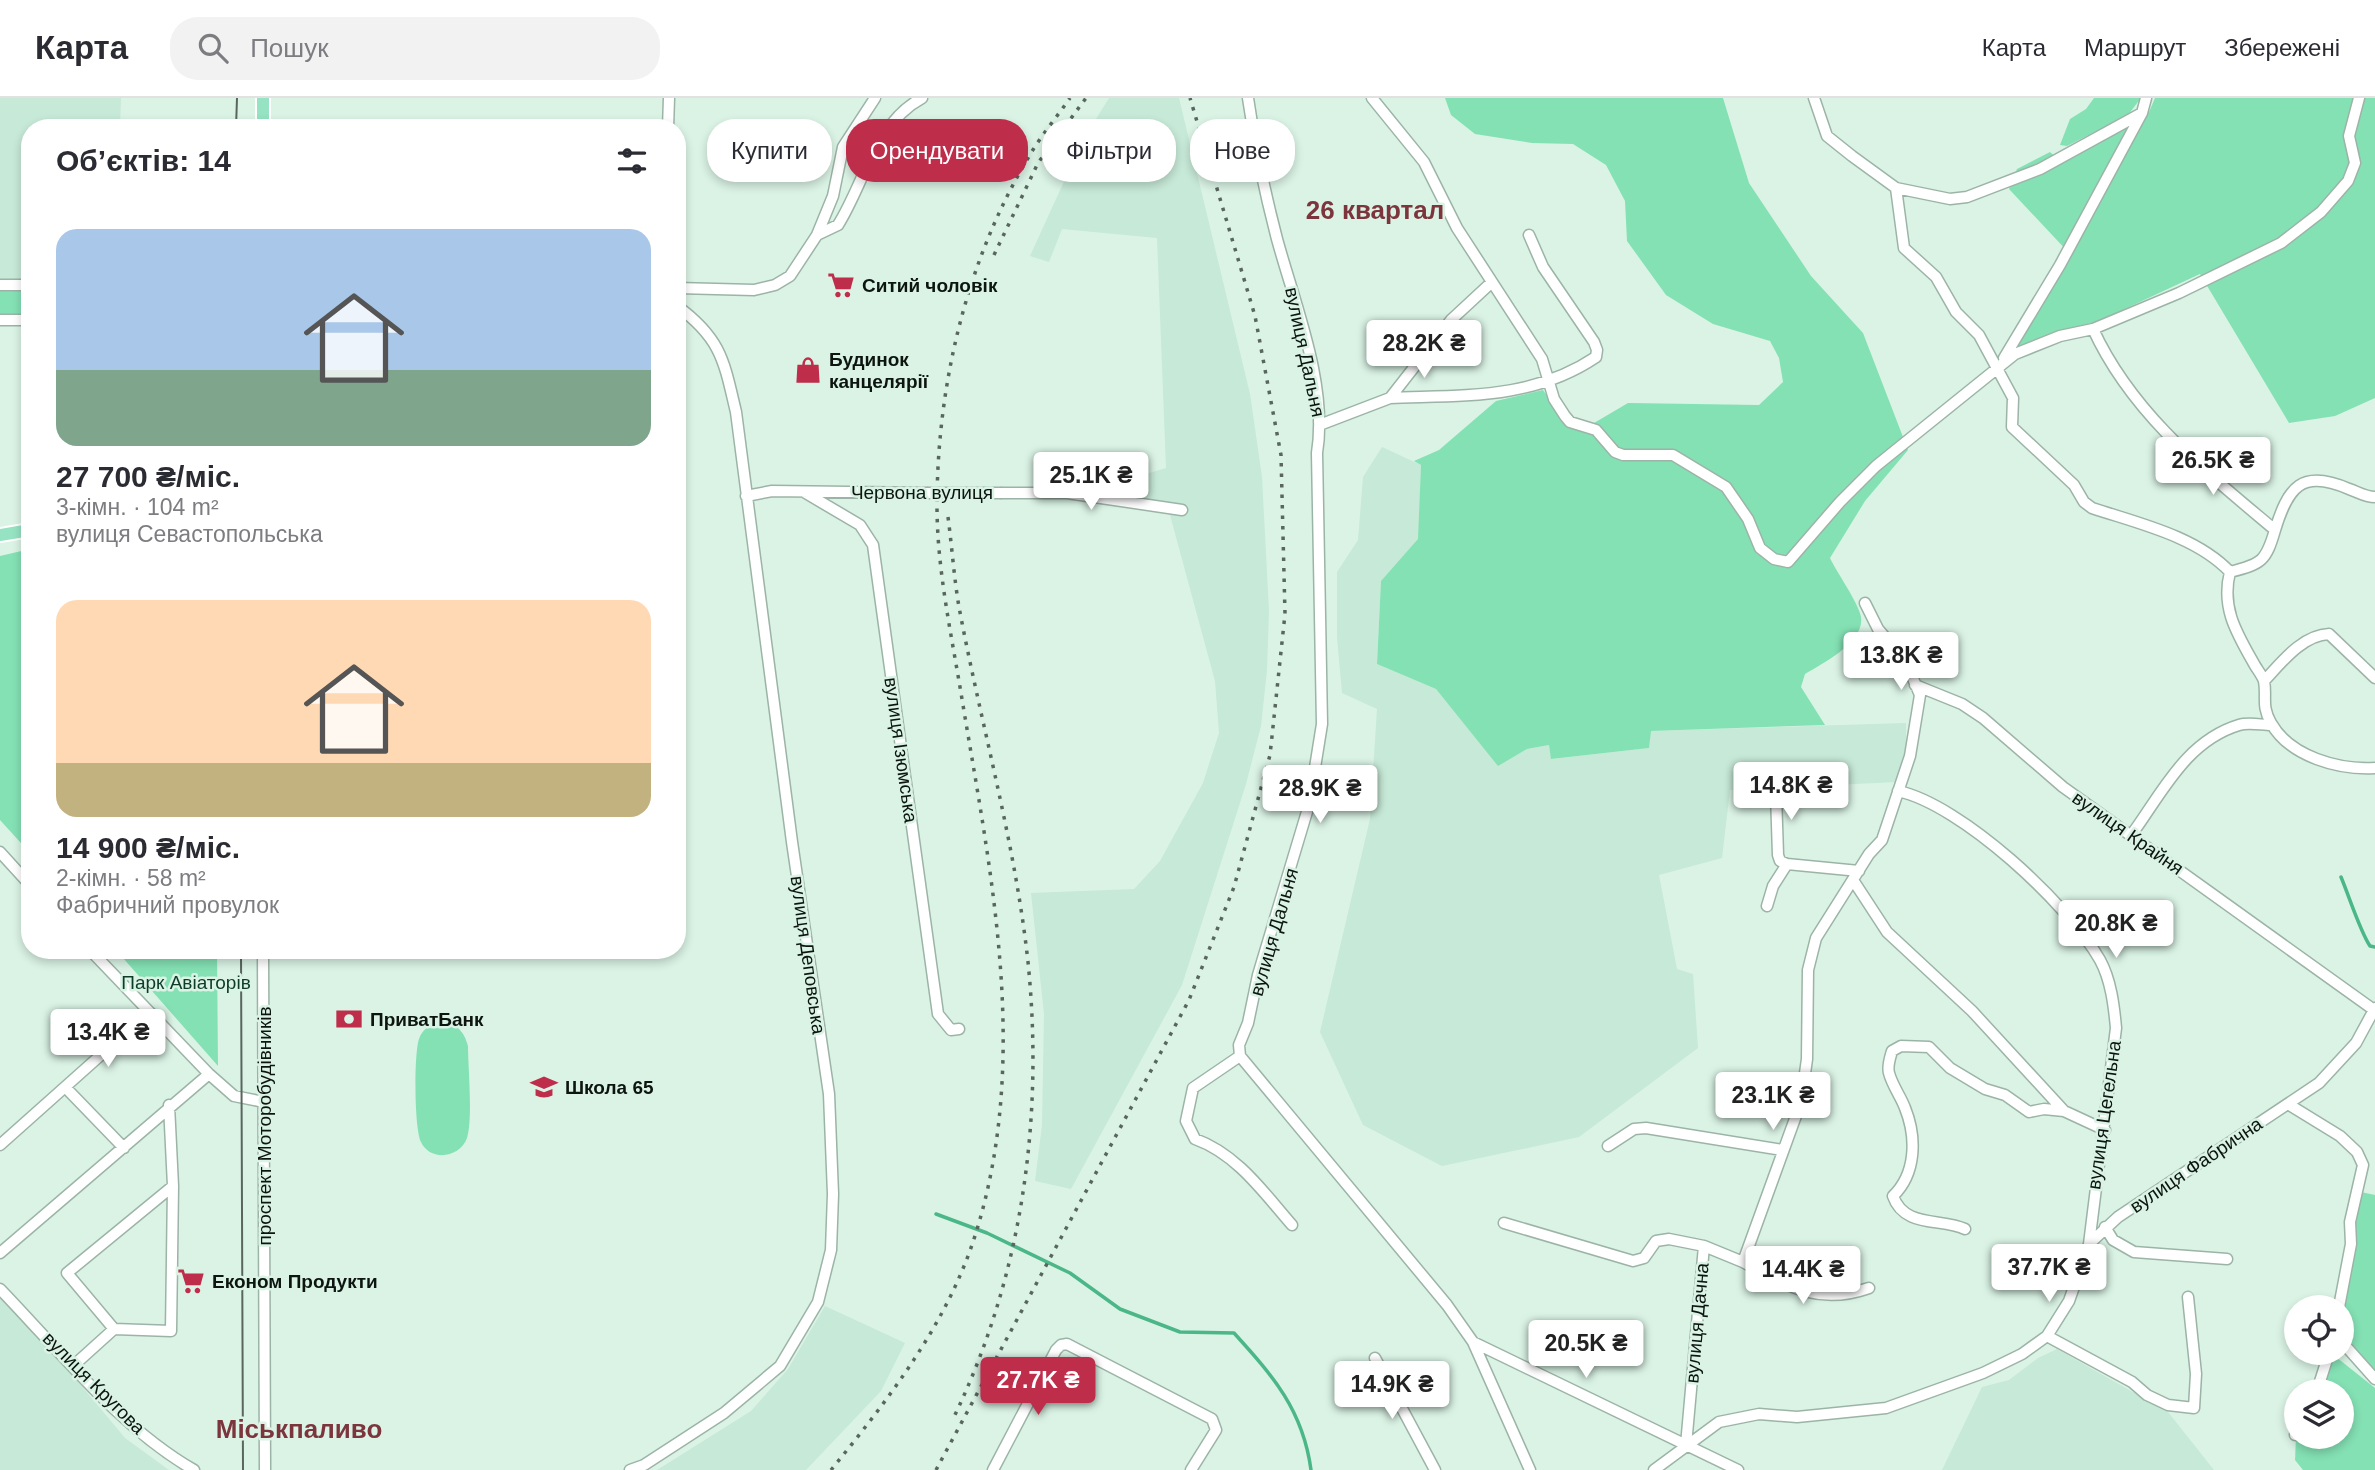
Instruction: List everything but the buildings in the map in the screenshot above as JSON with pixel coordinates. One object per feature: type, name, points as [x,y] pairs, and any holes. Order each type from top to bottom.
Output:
[{"type":"main road","points":[[263,98],[263,119]]},
{"type":"main road","points":[[0,536],[21,532]]},
{"type":"street","points":[[668,98],[668,119]]},
{"type":"street","points":[[686,288],[754,290],[775,285],[790,276],[817,235],[833,197],[843,147],[875,98]]},
{"type":"street","points":[[817,235],[838,225],[868,163],[889,130],[922,98]]},
{"type":"street","name":"вулиця Дальня","points":[[1240,1056],[1239,1045],[1248,1023],[1258,975],[1309,805],[1322,724],[1317,453],[1322,424],[1301,320],[1255,149],[1248,98]]},
{"type":"street","points":[[1372,98],[1424,162],[1457,228],[1542,359],[1553,399],[1570,422],[1596,430],[1615,452],[1623,455],[1674,455],[1726,487],[1748,519],[1760,548],[1774,559],[1788,562],[1840,502],[1877,466],[2015,354],[2060,336],[2093,329],[2179,293],[2281,243],[2321,212],[2348,181],[2355,163],[2349,136],[2358,98]]},
{"type":"street","points":[[1814,98],[1827,136],[1896,188],[1950,199],[1966,197],[2040,169],[2142,113]]},
{"type":"street","points":[[1997,371],[2060,265],[2142,113],[2146,98]]},
{"type":"street","points":[[1896,188],[1904,248],[1936,277],[1956,312],[1979,335],[2014,402],[2010,419],[2012,427],[2074,485],[2084,502],[2092,508],[2166,533],[2204,552],[2230,572]]},
{"type":"street","points":[[1322,424],[1390,398],[1495,394],[1548,382],[1571,374],[1595,357],[1597,350],[1543,267],[1529,235]]},
{"type":"street","points":[[1390,398],[1451,320],[1492,282]]},
{"type":"street","points":[[0,285],[21,285]]},
{"type":"street","name":"вулиця Деповська","points":[[630,1470],[644,1465],[724,1413],[780,1366],[818,1302],[831,1250],[833,1194],[829,1094],[736,412],[722,353],[686,314]]},
{"type":"street","points":[[0,320],[21,320]]},
{"type":"street","points":[[2093,329],[2109,363],[2154,420],[2190,458],[2275,530]]},
{"type":"street","points":[[2230,572],[2261,562],[2269,553],[2288,493],[2298,485],[2323,483],[2375,497]]},
{"type":"street","name":"Червона вулиця","points":[[746,496],[772,491],[1067,493],[1182,510]]},
{"type":"street","name":"вулиця Ізюмська","points":[[804,492],[836,508],[860,525],[873,544],[939,1014],[951,1030],[959,1029]]},
{"type":"street","points":[[2230,572],[2226,590],[2229,614],[2264,681],[2263,698],[2272,725],[2294,746],[2318,759],[2349,768],[2375,768]]},
{"type":"street","points":[[1743,1262],[1801,1102],[1807,1059],[1808,970],[1816,938],[1882,840],[1917,727],[1920,695],[1906,662],[1878,629],[1865,603]]},
{"type":"street","points":[[2264,681],[2299,646],[2319,634],[2329,634],[2375,678]]},
{"type":"street","name":"вулиця Крайня","points":[[1915,685],[1962,704],[2063,787],[2375,1009]]},
{"type":"street","points":[[2132,834],[2186,757],[2202,743],[2241,724],[2272,725]]},
{"type":"street","name":"вулиця Цегельна","points":[[1898,791],[1911,794],[1954,816],[1998,850],[2070,920],[2101,961],[2113,1002],[2116,1028],[2089,1244]]},
{"type":"street","points":[[1776,794],[1780,861],[1856,875]]},
{"type":"street","points":[[0,852],[21,875]]},
{"type":"street","points":[[1767,906],[1773,886],[1787,864]]},
{"type":"street","points":[[1856,875],[1887,932],[1972,1011],[2064,1111]]},
{"type":"street","points":[[99,959],[209,1074],[234,1096],[264,1101]]},
{"type":"street","name":"проспект Моторобудівників","points":[[263,959],[265,1470]]},
{"type":"street","name":"вулиця Фабрична","points":[[1654,1470],[1719,1422],[1738,1416],[1831,1415],[1886,1408],[1983,1373],[2022,1353],[2047,1336],[2069,1301],[2089,1244],[2105,1227],[2319,1083],[2340,1062],[2375,1009]]},
{"type":"street","points":[[0,1145],[130,1028]]},
{"type":"street","points":[[1965,1229],[1919,1221],[1895,1203],[1893,1196],[1905,1185],[1910,1171],[1912,1133],[1907,1112],[1889,1073],[1892,1051],[1901,1046],[1929,1046],[1950,1068],[1985,1089],[2005,1095],[2029,1112],[2044,1109],[2064,1111],[2105,1130]]},
{"type":"street","points":[[1292,1225],[1245,1172],[1215,1146],[1195,1139],[1186,1121],[1193,1088],[1240,1056],[1447,1305],[1473,1342],[1530,1470]]},
{"type":"street","points":[[0,1253],[124,1148],[169,1105],[209,1074]]},
{"type":"street","points":[[65,1087],[124,1148]]},
{"type":"street","points":[[2288,1104],[2340,1136],[2357,1152],[2363,1165],[2350,1222],[2351,1244],[2341,1295]]},
{"type":"street","points":[[73,1366],[114,1329],[171,1332],[173,1186],[169,1105]]},
{"type":"street","points":[[1608,1146],[1634,1129],[1646,1128],[1782,1150]]},
{"type":"street","points":[[114,1329],[66,1273],[173,1186]]},
{"type":"street","points":[[1504,1223],[1633,1261],[1644,1258],[1656,1241],[1669,1239],[1704,1246]]},
{"type":"street","points":[[2105,1227],[2113,1240],[2134,1252],[2227,1259]]},
{"type":"street","name":"вулиця Дачна","points":[[1686,1445],[1704,1246],[1743,1262],[1784,1284],[1822,1296],[1846,1297],[1869,1288]]},
{"type":"street","name":"вулиця Кругова","points":[[0,1289],[73,1366],[148,1437],[194,1470]]},
{"type":"street","points":[[2047,1336],[2132,1382],[2147,1395],[2168,1405],[2194,1408],[2196,1374],[2188,1297]]},
{"type":"street","points":[[1473,1342],[1738,1470]]},
{"type":"street","points":[[993,1470],[1056,1350],[1060,1345],[1067,1344],[1212,1419],[1216,1430],[1191,1470]]},
{"type":"street","points":[[2354,1355],[2375,1379]]},
{"type":"street","points":[[1375,1358],[1435,1470]]},
{"type":"shaded area","points":[[0,98],[121,98],[120,119],[21,119],[21,283],[0,283]]},
{"type":"shaded area","points":[[1109,98],[1179,98],[1190,144],[1190,182],[1199,182],[1250,394],[1262,477],[1269,611],[1261,726],[1246,784],[1182,985],[1071,1189],[1035,1181],[1042,1125],[1044,1014],[1031,893],[1134,889],[1160,861],[1203,783],[1219,733],[1215,681],[1170,515],[1161,503],[1139,499],[1139,476],[1166,468],[1157,238],[1062,229],[1049,262],[1030,256],[1064,182],[1176,182],[1176,119],[1096,119]]},
{"type":"shaded area","points":[[1382,447],[1421,465],[1419,539],[1381,581],[1377,664],[1436,689],[1498,765],[1527,749],[1549,745],[1552,759],[1649,748],[1650,731],[1906,723],[1906,752],[1897,782],[1730,790],[1722,858],[1659,875],[1677,969],[1693,974],[1698,1048],[1579,1137],[1442,1166],[1363,1125],[1320,1032],[1370,819],[1377,709],[1342,693],[1337,637],[1337,572],[1358,540],[1363,477]]},
{"type":"shaded area","points":[[0,1296],[49,1347],[125,1438],[169,1470],[0,1470]]},
{"type":"shaded area","points":[[825,1306],[905,1343],[881,1391],[806,1470],[657,1470],[751,1411],[788,1369]]},
{"type":"shaded area","points":[[2057,1349],[2168,1412],[2214,1470],[1942,1470],[1982,1387],[2009,1380],[2038,1358]]},
{"type":"green space","points":[[1445,98],[1723,98],[1749,183],[1811,276],[1863,333],[1908,450],[1865,501],[1830,558],[1861,617],[1860,626],[1850,643],[1805,674],[1801,687],[1825,725],[1651,731],[1649,748],[1551,759],[1549,745],[1527,749],[1498,766],[1436,689],[1377,664],[1381,581],[1418,539],[1421,465],[1414,461],[1439,450],[1496,401],[1543,390],[1565,422],[1587,434],[1594,423],[1628,403],[1759,405],[1783,382],[1779,358],[1770,341],[1713,324],[1666,295],[1627,241],[1625,201],[1606,165],[1573,144],[1532,143],[1475,134],[1451,115]]},
{"type":"green space","points":[[2094,98],[2141,98],[2128,115],[2067,146],[2060,145],[2070,119],[2086,109]]},
{"type":"green space","points":[[2155,98],[2375,98],[2375,398],[2335,416],[2289,423],[2200,274],[2099,321],[2058,332],[2015,350],[2070,254],[2009,189],[2017,169],[2050,152],[2061,162],[2149,112]]},
{"type":"green space","points":[[0,289],[21,289],[21,316],[0,316]]},
{"type":"green space","points":[[21,551],[21,843],[0,820],[0,556]]},
{"type":"green space","name":"Парк Авіаторів","points":[[124,959],[217,959],[218,1066]]},
{"type":"green space","points":[[438,1022],[449,1023],[458,1028],[468,1046],[469,1129],[463,1145],[445,1155],[431,1153],[421,1142],[416,1107],[416,1059],[419,1039],[426,1028]]},
{"type":"green space","points":[[2361,1192],[2375,1195],[2375,1372],[2354,1356],[2354,1295],[2343,1295]]},
{"type":"green space","points":[[2326,1365],[2346,1365],[2375,1388],[2375,1470],[2303,1470],[2295,1460],[2295,1449],[2354,1449],[2354,1379],[2321,1379]]},
{"type":"waterway","points":[[2341,877],[2366,940],[2370,946],[2375,947]]},
{"type":"waterway","points":[[936,1214],[987,1233],[1070,1273],[1120,1309],[1180,1332],[1234,1333],[1284,1395],[1301,1429],[1311,1470]]},
{"type":"tram line","points":[[236,119],[237,98]]},
{"type":"tram line","points":[[241,959],[243,1470]]},
{"type":"railway","points":[[831,1470],[893,1390],[930,1334],[961,1274],[973,1242],[991,1173],[1000,1104],[1003,1035],[1000,965],[983,826],[942,574],[937,506],[938,461],[949,371],[972,282],[1006,198],[1033,150],[1070,98]]},
{"type":"railway","points":[[994,255],[1038,163],[1086,98]]},
{"type":"railway","points":[[936,1470],[1189,1000],[1234,887],[1270,755],[1285,614],[1281,455],[1255,316],[1190,98]]},
{"type":"railway","points":[[948,517],[959,607],[1015,872],[1022,917],[1032,1021],[1033,1080],[1022,1197],[1011,1255],[996,1311],[976,1367],[952,1421]]},
{"type":"place","name":"Ситий чоловік","points":[[841,285]]},
{"type":"place","name":"Будинок канцелярії","points":[[808,370]]},
{"type":"place","name":"ПриватБанк","points":[[349,1019]]},
{"type":"place","name":"Школа 65","points":[[544,1087]]},
{"type":"place","name":"Економ Продукти","points":[[191,1281]]},
{"type":"district","name":"26 квартал","points":[[1375,210]]},
{"type":"district","name":"Міськпаливо","points":[[299,1429]]}]
